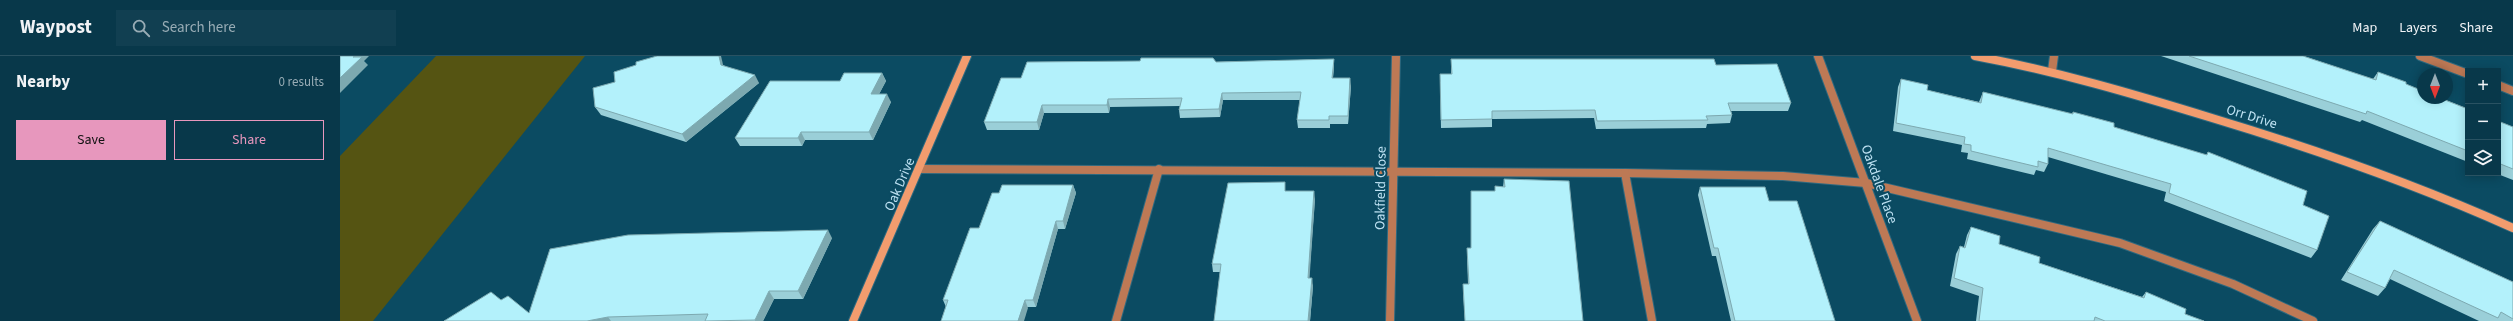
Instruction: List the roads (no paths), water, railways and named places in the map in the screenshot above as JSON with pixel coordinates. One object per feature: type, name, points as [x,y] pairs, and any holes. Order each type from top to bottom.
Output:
[{"type":"street","name":"Oak Drive","points":[[853,321],[967,56]]},
{"type":"street","name":"Oakfield Close","points":[[1390,321],[1396,56]]},
{"type":"street","name":"Oakdale Place","points":[[1818,56],[1917,321]]},
{"type":"street","name":"Orr Drive","points":[[1975,56],[2052,71],[2283,139],[2412,186],[2513,228]]},
{"type":"street","points":[[2052,71],[2054,56]]},
{"type":"street","points":[[2420,56],[2465,73]]},
{"type":"street","points":[[2501,86],[2513,91]]},
{"type":"street","points":[[919,169],[1393,170],[1625,173],[1782,176],[1866,183],[2120,243],[2233,284],[2313,321]]},
{"type":"street","points":[[1116,321],[1159,169]]},
{"type":"street","points":[[1625,173],[1652,321]]}]
